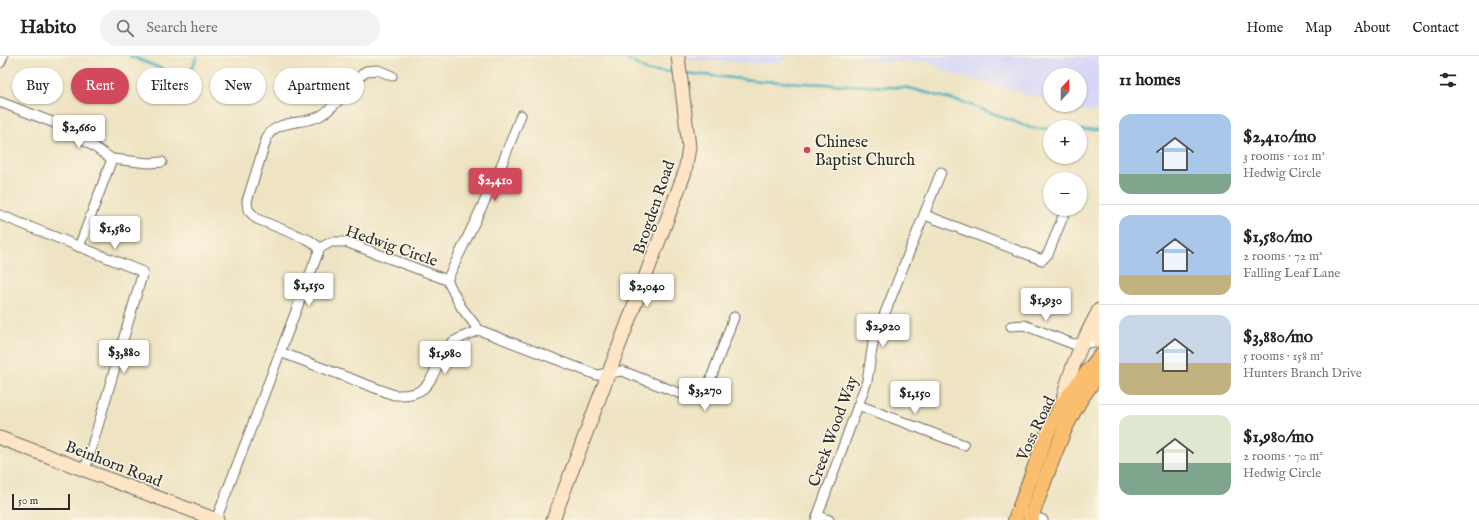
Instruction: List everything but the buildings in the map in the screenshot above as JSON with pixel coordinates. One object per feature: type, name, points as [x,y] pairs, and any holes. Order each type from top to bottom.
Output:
[{"type":"main road","name":"Voss Road","points":[[1027,517],[1047,434],[1062,404],[1099,357]]},
{"type":"main road","name":"Voss Road","points":[[1027,517],[1066,426],[1086,389],[1099,375]]},
{"type":"street","points":[[0,63],[3,56]]},
{"type":"street","name":"Brogden Road","points":[[553,520],[685,172],[689,147],[678,59]]},
{"type":"street","points":[[216,520],[320,248],[309,240],[257,219],[248,210],[247,201],[267,136],[272,130],[279,126],[310,120],[320,116],[329,109],[366,71],[378,70],[392,76]]},
{"type":"street","points":[[0,102],[65,127],[112,158],[142,163],[162,162]]},
{"type":"street","name":"Hedwig Circle","points":[[447,280],[500,169],[521,115]]},
{"type":"street","points":[[79,247],[112,158]]},
{"type":"street","name":"Creek Wood Way","points":[[817,518],[867,381],[873,343],[941,172]]},
{"type":"street","points":[[0,215],[143,272],[85,470]]},
{"type":"street","points":[[925,215],[1042,260],[1048,254],[1063,216]]},
{"type":"street","name":"Hedwig Circle","points":[[320,248],[331,242],[346,242],[447,280],[461,307],[479,330]]},
{"type":"street","points":[[1062,404],[1067,381],[1082,344],[1099,310]]},
{"type":"street","points":[[280,352],[394,395],[404,396],[414,394],[431,380],[449,344],[479,330],[597,375],[622,371],[702,402],[734,317]]},
{"type":"street","points":[[1011,326],[1024,325],[1073,344],[1082,344],[1099,342],[1097,333],[1099,322]]},
{"type":"street","points":[[858,405],[964,446]]},
{"type":"street","name":"Beinhorn Road","points":[[0,438],[85,470],[183,514],[216,520]]},
{"type":"street","points":[[817,518],[829,520]]},
{"type":"shaded area","points":[[687,56],[787,56],[785,60],[766,64],[687,59]]},
{"type":"shaded area","points":[[857,56],[1099,56],[1099,111],[1087,111],[1087,68],[1043,68],[1043,99],[947,72],[927,62],[873,62]]},
{"type":"waterway","points":[[130,56],[172,73],[185,75],[193,66],[197,56]]},
{"type":"waterway","points":[[622,56],[648,71],[676,72]]},
{"type":"waterway","points":[[685,73],[761,81],[909,88],[965,103],[1031,128],[1043,129]]},
{"type":"waterway","points":[[1087,130],[1099,130]]},
{"type":"place","name":"Chinese Baptist Church","points":[[807,150]]}]
